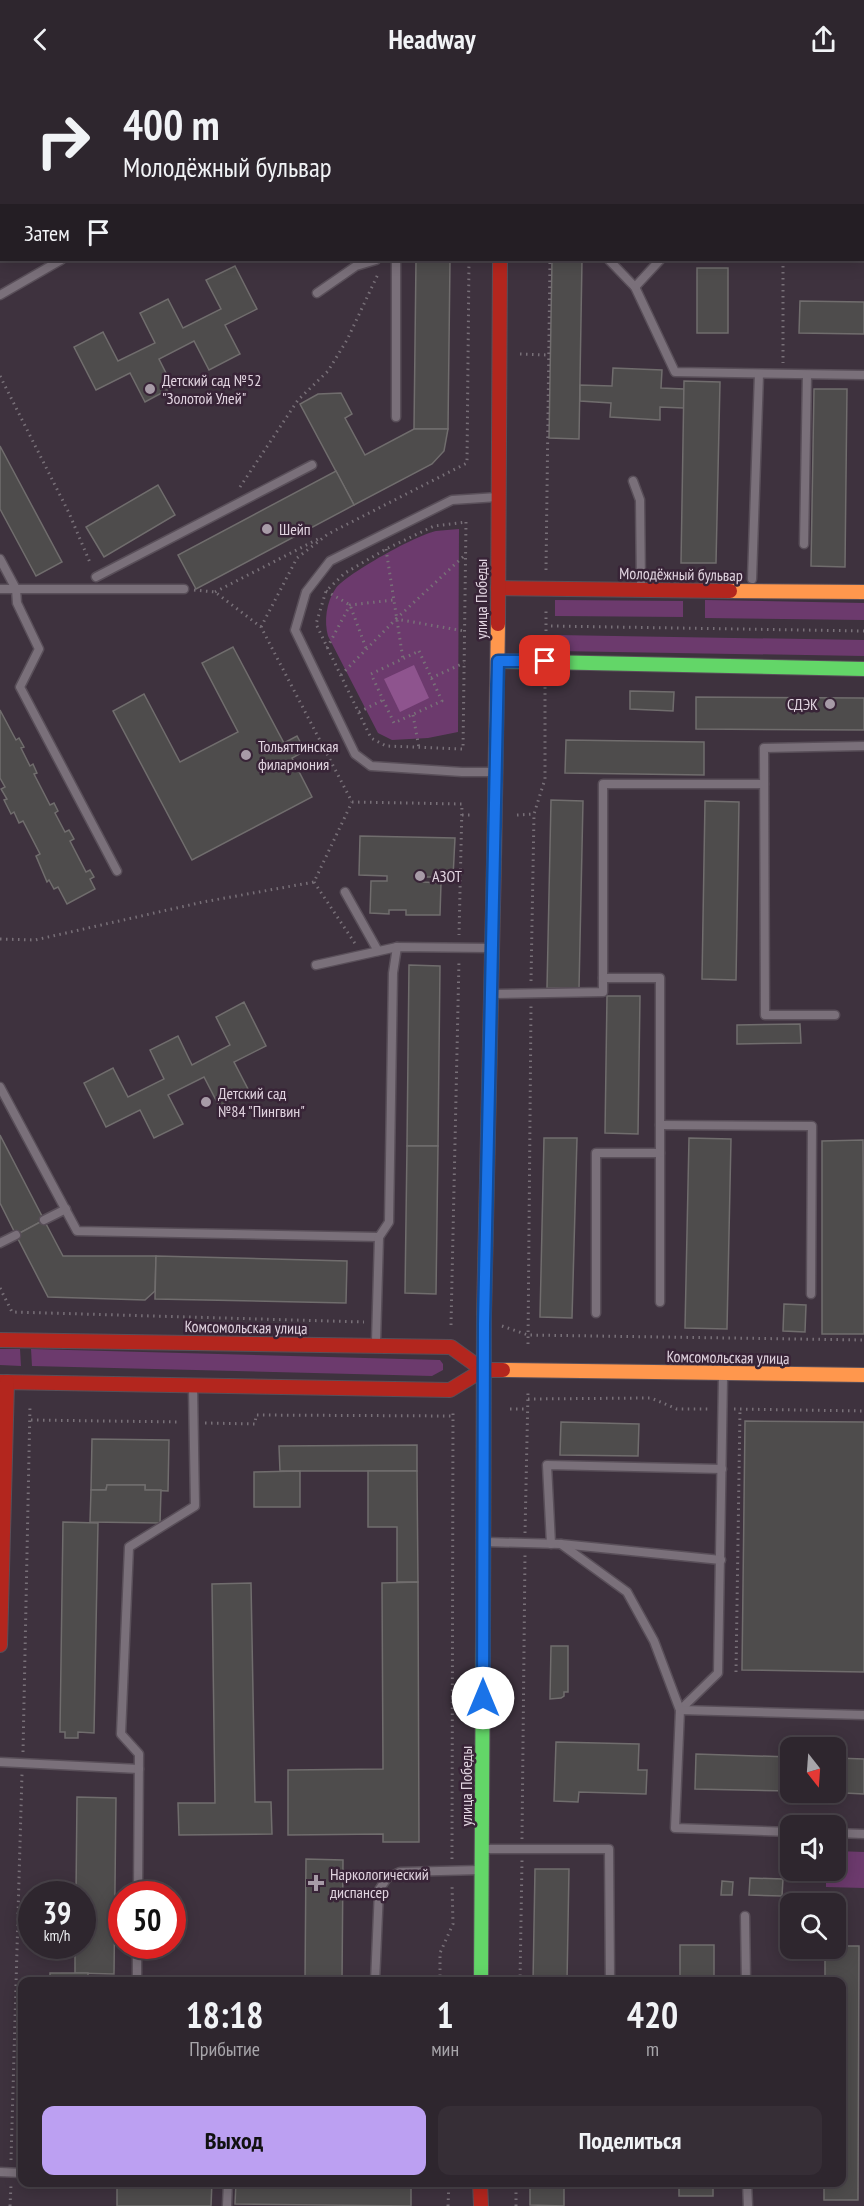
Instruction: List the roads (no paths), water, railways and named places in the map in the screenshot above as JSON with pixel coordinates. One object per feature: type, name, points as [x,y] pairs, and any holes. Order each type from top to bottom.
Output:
[{"type":"main road","name":"улица Победы","points":[[481,1977],[483,1370],[498,661],[500,261]]},
{"type":"main road","name":"Молодёжный бульвар","points":[[498,588],[864,592]]},
{"type":"main road","points":[[498,661],[864,669]]},
{"type":"main road","name":"Комсомольская улица","points":[[0,1340],[451,1347],[483,1370],[864,1375]]},
{"type":"main road","points":[[0,1645],[4,1382],[450,1390],[483,1370]]},
{"type":"main road","points":[[480,2187],[481,2206]]},
{"type":"lane","points":[[396,261],[396,417]]},
{"type":"lane","points":[[610,261],[635,287],[675,372],[864,375]]},
{"type":"lane","points":[[635,287],[659,261]]},
{"type":"lane","points":[[0,295],[46,263]]},
{"type":"lane","points":[[317,293],[356,266],[379,263]]},
{"type":"lane","points":[[752,579],[759,374]]},
{"type":"lane","points":[[804,544],[807,375]]},
{"type":"lane","points":[[96,577],[312,465]]},
{"type":"lane","points":[[633,481],[640,500],[641,590]]},
{"type":"lane","points":[[495,772],[371,766],[355,753],[295,630],[306,592],[330,561],[452,500],[498,497]]},
{"type":"lane","points":[[0,559],[16,589],[17,603],[39,649],[20,687],[117,871]]},
{"type":"lane","points":[[0,589],[184,589]]},
{"type":"lane","points":[[835,1015],[765,1015],[764,748],[864,747]]},
{"type":"lane","points":[[490,994],[603,992],[603,783],[764,784]]},
{"type":"lane","points":[[345,892],[378,951]]},
{"type":"lane","points":[[376,1346],[378,1237],[389,1222],[393,973],[397,947]]},
{"type":"lane","points":[[316,965],[397,947],[491,948]]},
{"type":"lane","points":[[603,978],[660,978],[660,1302]]},
{"type":"lane","points":[[0,1087],[77,1231],[378,1237]]},
{"type":"lane","points":[[660,1125],[812,1126],[811,1294]]},
{"type":"lane","points":[[596,1312],[596,1153],[660,1153]]},
{"type":"lane","points":[[44,1220],[66,1209]]},
{"type":"lane","points":[[0,1243],[16,1235]]},
{"type":"lane","points":[[680,1710],[718,1673],[723,1373]]},
{"type":"lane","points":[[138,1881],[140,1754],[121,1734],[129,1547],[195,1506],[193,1385]]},
{"type":"lane","points":[[722,1469],[547,1465],[556,1544],[627,1592],[654,1641],[680,1710],[675,1828],[780,1832]]},
{"type":"lane","points":[[483,1542],[556,1544],[721,1560]]},
{"type":"lane","points":[[680,1710],[864,1715]]},
{"type":"lane","points":[[0,1762],[139,1769]]},
{"type":"lane","points":[[846,1833],[864,1834]]},
{"type":"lane","points":[[482,1849],[609,1849],[610,1977]]},
{"type":"lane","points":[[375,1977],[379,1890],[387,1878],[400,1872],[482,1869]]},
{"type":"lane","points":[[745,1916],[746,1977]]},
{"type":"lane","points":[[137,1959],[137,1977]]},
{"type":"lane","points":[[0,2172],[18,2173]]},
{"type":"lane","points":[[227,2206],[228,2187]]},
{"type":"lane","points":[[747,2187],[748,2206]]},
{"type":"place","name":"Детский сад №52 \"Золотой Улей\"","points":[[150,389]]},
{"type":"place","name":"Шейп","points":[[267,529]]},
{"type":"place","name":"СДЭК","points":[[830,704]]},
{"type":"place","name":"Тольяттинская филармония","points":[[246,755]]},
{"type":"place","name":"АЗОТ","points":[[420,876]]},
{"type":"place","name":"Детский сад №84 \"Пингвин\"","points":[[206,1102]]},
{"type":"place","name":"Наркологический диспансер","points":[[316,1883]]}]
